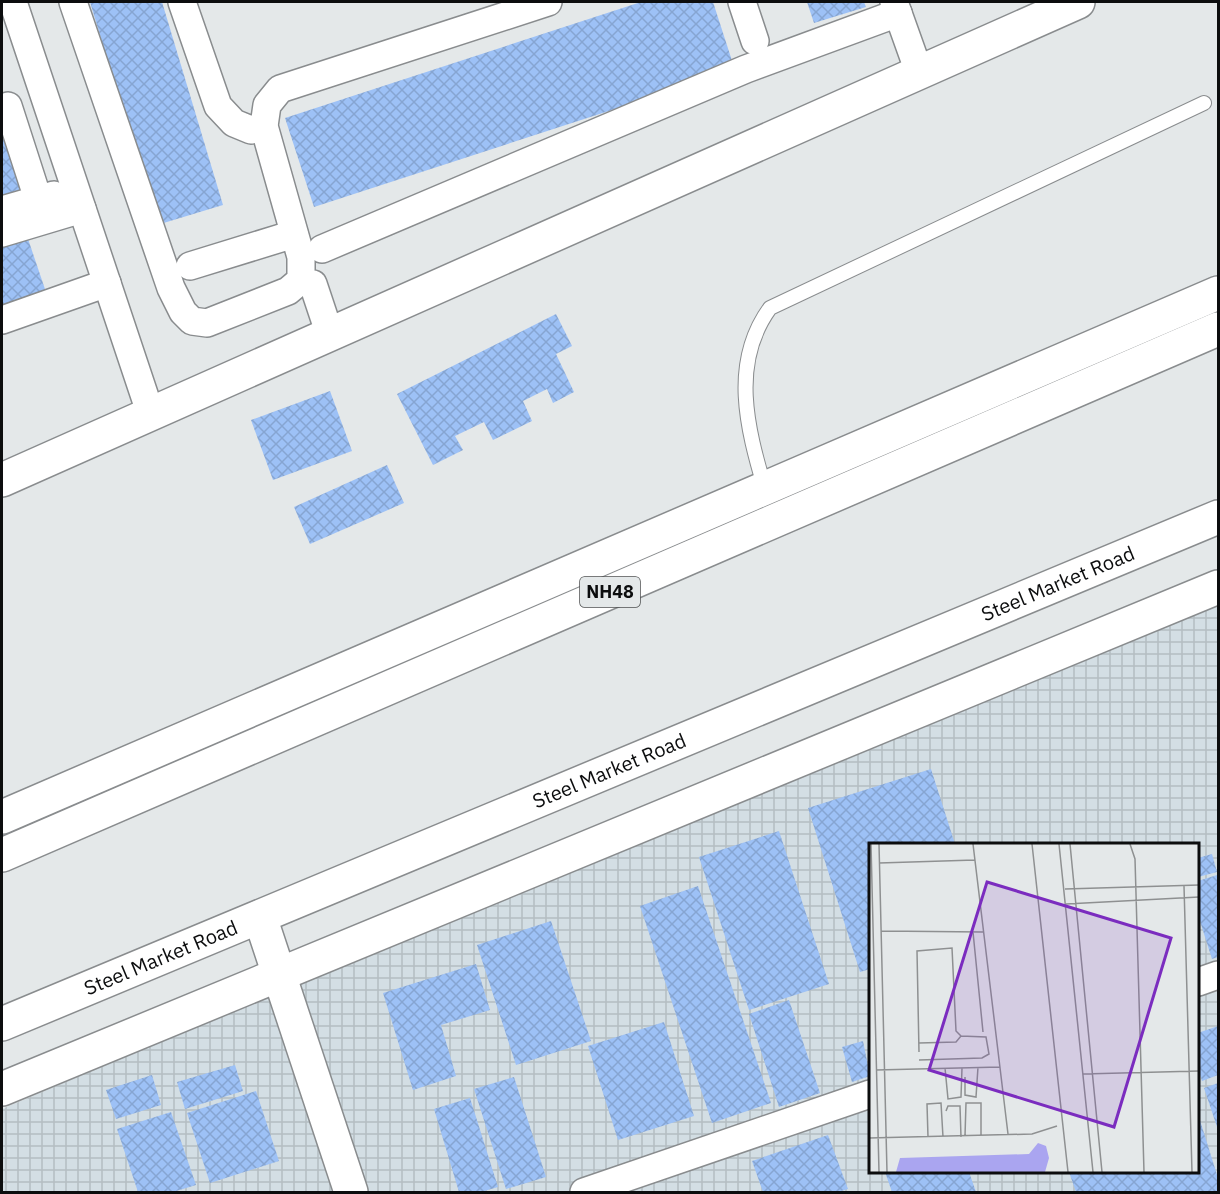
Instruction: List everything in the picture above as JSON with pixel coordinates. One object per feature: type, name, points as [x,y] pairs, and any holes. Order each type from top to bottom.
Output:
[{"type":"main road","points":[[2,480],[1078,2]]},
{"type":"main road","name":"NH48","points":[[2,817],[1218,293]]},
{"type":"main road","name":"NH48","points":[[2,855],[1218,329]]},
{"type":"main road","name":"Steel Market Road","points":[[2,1024],[1218,517]]},
{"type":"main road","points":[[2,1089],[1218,587]]},
{"type":"main road","points":[[260,916],[351,1192]]},
{"type":"street","points":[[13,2],[151,415]]},
{"type":"street","points":[[73,2],[171,288],[183,312],[192,321],[207,323],[288,291],[302,280],[301,257],[264,126],[267,105],[279,89],[548,2]]},
{"type":"street","points":[[182,2],[218,106],[234,123],[250,130],[264,126]]},
{"type":"street","points":[[742,2],[755,41]]},
{"type":"street","points":[[322,249],[896,7],[919,72]]},
{"type":"street","points":[[38,199],[5,107],[44,94]]},
{"type":"street","points":[[2,210],[38,199],[79,199]]},
{"type":"street","points":[[2,233],[79,199]]},
{"type":"street","points":[[190,266],[294,234]]},
{"type":"street","points":[[2,320],[107,283]]},
{"type":"street","points":[[313,284],[330,335]]},
{"type":"street","points":[[1199,981],[1218,975]]},
{"type":"street","points":[[584,1192],[869,1094]]},
{"type":"lane","points":[[765,489],[749,434],[745,367],[757,326],[770,308],[1204,103]]},
{"type":"shaded area","points":[[1218,595],[1218,1192],[2,1192],[2,1109]]},
{"type":"building","points":[[90,2],[162,2],[223,205],[157,225]]},
{"type":"building","points":[[641,2],[713,2],[735,70],[314,207],[285,118]]},
{"type":"building","points":[[807,2],[864,2],[866,7],[814,23]]},
{"type":"building","points":[[2,118],[28,189],[2,198]]},
{"type":"building","points":[[26,233],[48,298],[2,314],[2,241]]},
{"type":"building","points":[[556,314],[572,346],[556,354],[574,392],[553,403],[547,389],[523,401],[532,421],[493,440],[484,422],[455,436],[463,450],[433,465],[397,394]]},
{"type":"building","points":[[330,391],[352,451],[273,480],[251,420]]},
{"type":"building","points":[[387,465],[404,503],[310,544],[294,507]]},
{"type":"building","points":[[931,769],[955,843],[869,843],[869,969],[860,972],[808,808]]},
{"type":"building","points":[[779,831],[829,984],[749,1010],[699,857]]},
{"type":"building","points":[[1212,854],[1217,872],[1199,877],[1199,858]]},
{"type":"building","points":[[1217,875],[1218,957],[1212,959],[1199,918],[1199,881]]},
{"type":"building","points":[[698,886],[771,1103],[712,1123],[640,906]]},
{"type":"building","points":[[551,921],[591,1041],[516,1065],[477,945]]},
{"type":"building","points":[[476,964],[490,1010],[441,1025],[456,1076],[413,1090],[383,993]]},
{"type":"building","points":[[789,1000],[820,1093],[779,1107],[749,1014]]},
{"type":"building","points":[[664,1022],[694,1116],[618,1140],[588,1046]]},
{"type":"building","points":[[1218,1026],[1218,1075],[1202,1081],[1199,1071],[1199,1033]]},
{"type":"building","points":[[863,1041],[869,1076],[852,1082],[842,1047]]},
{"type":"building","points":[[235,1065],[243,1091],[185,1109],[177,1082]]},
{"type":"building","points":[[152,1075],[161,1105],[116,1119],[106,1090]]},
{"type":"building","points":[[514,1077],[546,1177],[506,1189],[474,1089]]},
{"type":"building","points":[[1218,1083],[1218,1130],[1204,1088]]},
{"type":"building","points":[[256,1091],[279,1161],[210,1183],[187,1113]]},
{"type":"building","points":[[470,1098],[498,1187],[481,1192],[459,1192],[434,1109]]},
{"type":"building","points":[[171,1112],[196,1185],[173,1192],[138,1192],[117,1129]]},
{"type":"building","points":[[1199,1117],[1218,1178],[1218,1192],[1076,1192],[1069,1173],[1199,1173]]},
{"type":"building","points":[[828,1135],[848,1189],[838,1192],[763,1192],[752,1161]]},
{"type":"building","points":[[885,1173],[969,1173],[976,1192],[892,1192]]}]
